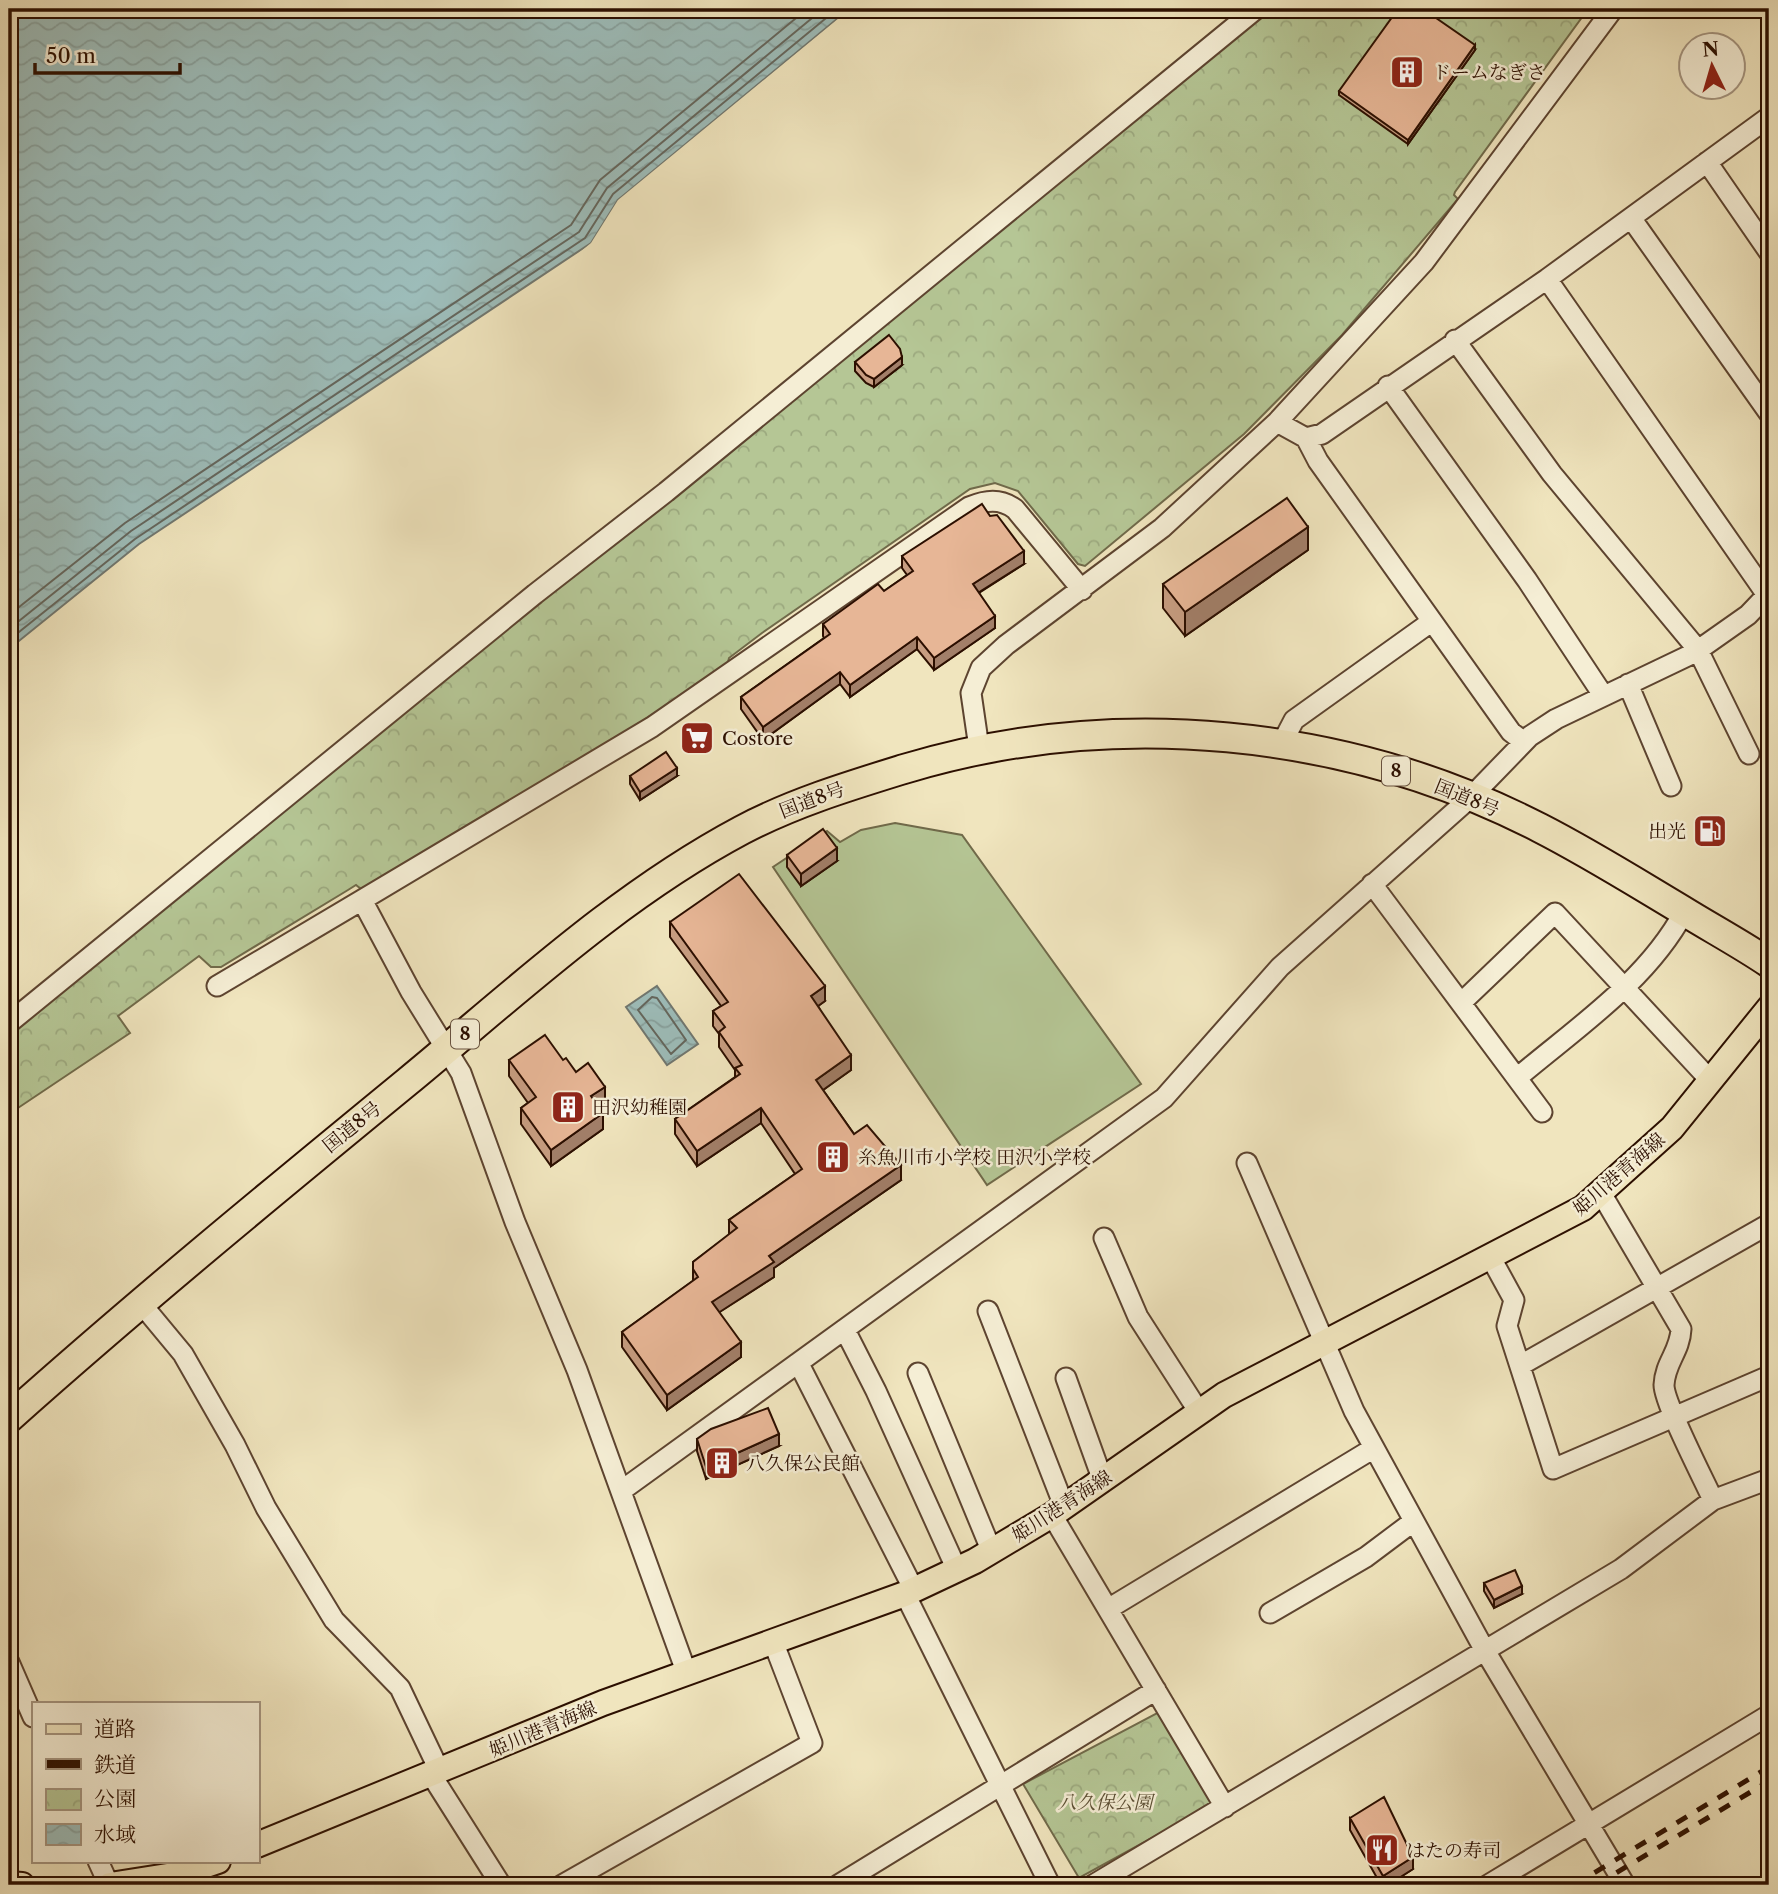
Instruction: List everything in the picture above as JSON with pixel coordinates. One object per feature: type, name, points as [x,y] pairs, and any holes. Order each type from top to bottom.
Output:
[{"type":"highway","name":"国道8号","points":[[9,1418],[139,1301],[621,907],[680,866],[743,830],[807,800],[979,748],[1131,733],[1210,734],[1282,743],[1364,762],[1470,798],[1538,827],[1769,963]]},
{"type":"main road","name":"姫川港青海線","points":[[259,1844],[436,1774],[603,1703],[774,1644],[909,1592],[992,1552],[1058,1511],[1224,1395],[1558,1224],[1601,1193],[1672,1128],[1769,1008]]},
{"type":"main road","points":[[109,1885],[180,1874],[215,1862]]},
{"type":"main road","points":[[9,1884],[22,1885]]},
{"type":"street","points":[[9,1023],[535,594],[666,492],[1256,9]]},
{"type":"street","points":[[979,748],[971,693],[981,668],[1006,645],[1082,590],[1194,500],[1277,422],[1424,262],[1613,9]]},
{"type":"street","points":[[1306,438],[1322,434],[1547,279],[1769,117]]},
{"type":"street","points":[[1707,162],[1769,252]]},
{"type":"street","points":[[1631,218],[1769,412]]},
{"type":"street","points":[[621,1491],[1164,1097],[1280,967],[1470,798],[1524,742],[1556,719],[1698,650],[1748,615],[1768,594],[1547,279]]},
{"type":"street","points":[[1455,340],[1552,474],[1698,650],[1749,754]]},
{"type":"street","points":[[1388,386],[1527,580],[1603,695]]},
{"type":"street","points":[[1277,422],[1306,438],[1318,461],[1431,622],[1511,732],[1524,742]]},
{"type":"street","points":[[217,986],[652,727],[969,507],[985,501],[1007,504],[1082,590]]},
{"type":"street","points":[[1282,743],[1294,720],[1431,622]]},
{"type":"street","points":[[1628,684],[1671,786]]},
{"type":"street","points":[[1372,884],[1542,1112]]},
{"type":"street","points":[[362,900],[411,992],[461,1073],[515,1222],[577,1370],[604,1451],[687,1674]]},
{"type":"street","points":[[1517,1078],[1624,988],[1669,941],[1684,912]]},
{"type":"street","points":[[1461,1003],[1555,913],[1710,1080]]},
{"type":"street","points":[[1247,1163],[1322,1343],[1374,1448],[1484,1649],[1625,1885]]},
{"type":"street","points":[[1601,1193],[1681,1329],[1680,1345],[1668,1362],[1664,1387],[1713,1500]]},
{"type":"street","points":[[1521,1365],[1769,1224]]},
{"type":"street","points":[[1104,1238],[1138,1317],[1199,1412]]},
{"type":"street","points":[[1491,1258],[1514,1300],[1507,1326],[1553,1469],[1769,1376]]},
{"type":"street","points":[[139,1301],[183,1354],[235,1445],[266,1508],[334,1620],[400,1688],[436,1774],[500,1885]]},
{"type":"street","points":[[988,1311],[1058,1511],[1108,1609],[1226,1807]]},
{"type":"street","points":[[845,1330],[876,1391],[957,1570]]},
{"type":"street","points":[[799,1364],[1050,1885]]},
{"type":"street","points":[[919,1373],[992,1552]]},
{"type":"street","points":[[1066,1378],[1102,1481]]},
{"type":"street","points":[[1108,1609],[1374,1448]]},
{"type":"street","points":[[1093,1885],[1620,1569],[1713,1500],[1769,1479]]},
{"type":"street","points":[[1270,1613],[1366,1557],[1414,1521]]},
{"type":"street","points":[[562,1885],[811,1743],[774,1644]]},
{"type":"street","points":[[9,1662],[32,1715]]},
{"type":"street","points":[[838,1885],[1156,1690]]},
{"type":"street","points":[[1488,1885],[1769,1715]]},
{"type":"street","points":[[98,1862],[109,1885]]},
{"type":"green space","points":[[1265,9],[1588,9],[1455,192],[1454,195],[1458,199],[1342,335],[1244,434],[1085,566],[1078,564],[1018,491],[995,483],[970,489],[762,633],[729,658],[727,666],[596,751],[361,889],[356,885],[221,967],[211,967],[199,956],[118,1016],[130,1033],[9,1114],[9,1031]]},
{"type":"green space","points":[[895,823],[962,835],[1141,1084],[987,1185],[773,867],[827,831],[840,842],[861,830]]},
{"type":"green space","name":"八久保公園","points":[[1161,1711],[1214,1804],[1079,1878],[1023,1784]]},
{"type":"water","points":[[9,9],[849,9],[618,200],[591,243],[139,544],[9,649]]},
{"type":"water","points":[[657,986],[698,1044],[667,1065],[626,1007]]},
{"type":"pier","points":[[853,9],[620,202],[593,245],[562,267],[591,243],[618,200]]},
{"type":"building","name":"ドームなぎさ","points":[[1398,9],[1423,9],[1475,45],[1408,140],[1339,91]]},
{"type":"building","points":[[889,335],[900,349],[902,357],[874,379],[866,375],[855,362]]},
{"type":"building","points":[[1287,498],[1308,527],[1185,612],[1163,584]]},
{"type":"building","points":[[982,504],[990,516],[997,515],[1024,551],[973,584],[995,616],[934,658],[917,637],[850,685],[840,672],[763,727],[741,697],[830,634],[823,624],[878,584],[884,591],[913,571],[902,556]]},
{"type":"building","points":[[666,752],[677,768],[640,792],[630,776]]},
{"type":"building","points":[[823,829],[837,848],[801,874],[787,855]]},
{"type":"building","points":[[739,874],[825,986],[811,996],[851,1055],[816,1080],[854,1134],[867,1125],[901,1165],[769,1256],[774,1262],[712,1302],[741,1342],[667,1395],[622,1332],[698,1277],[693,1269],[693,1262],[737,1228],[729,1220],[802,1169],[761,1108],[697,1151],[675,1119],[740,1074],[735,1068],[742,1065],[719,1032],[725,1027],[713,1011],[728,1002],[670,922]]},
{"type":"building","name":"田沢幼稚園","points":[[545,1035],[563,1060],[566,1058],[576,1072],[588,1063],[605,1087],[591,1096],[603,1113],[551,1150],[521,1108],[536,1097],[509,1060]]},
{"type":"building","name":"八久保公民館","points":[[768,1408],[779,1434],[706,1467],[697,1439],[711,1429]]},
{"type":"building","points":[[1515,1570],[1522,1586],[1494,1600],[1484,1583]]},
{"type":"building","name":"はたの寿司","points":[[1384,1797],[1413,1857],[1383,1876],[1350,1818]]},
{"type":"railway","points":[[1574,1885],[1769,1767]]},
{"type":"railway","points":[[1596,1885],[1769,1781]]},
{"type":"place","name":"ドームなぎさ","points":[[1407,72]]},
{"type":"place","name":"Costore","points":[[697,738]]},
{"type":"place","name":"出光","points":[[1710,831]]},
{"type":"place","name":"田沢幼稚園","points":[[568,1107]]},
{"type":"place","name":"糸魚川市小学校 田沢小学校","points":[[833,1157]]},
{"type":"place","name":"八久保公民館","points":[[722,1463]]},
{"type":"place","name":"はたの寿司","points":[[1382,1850]]}]
